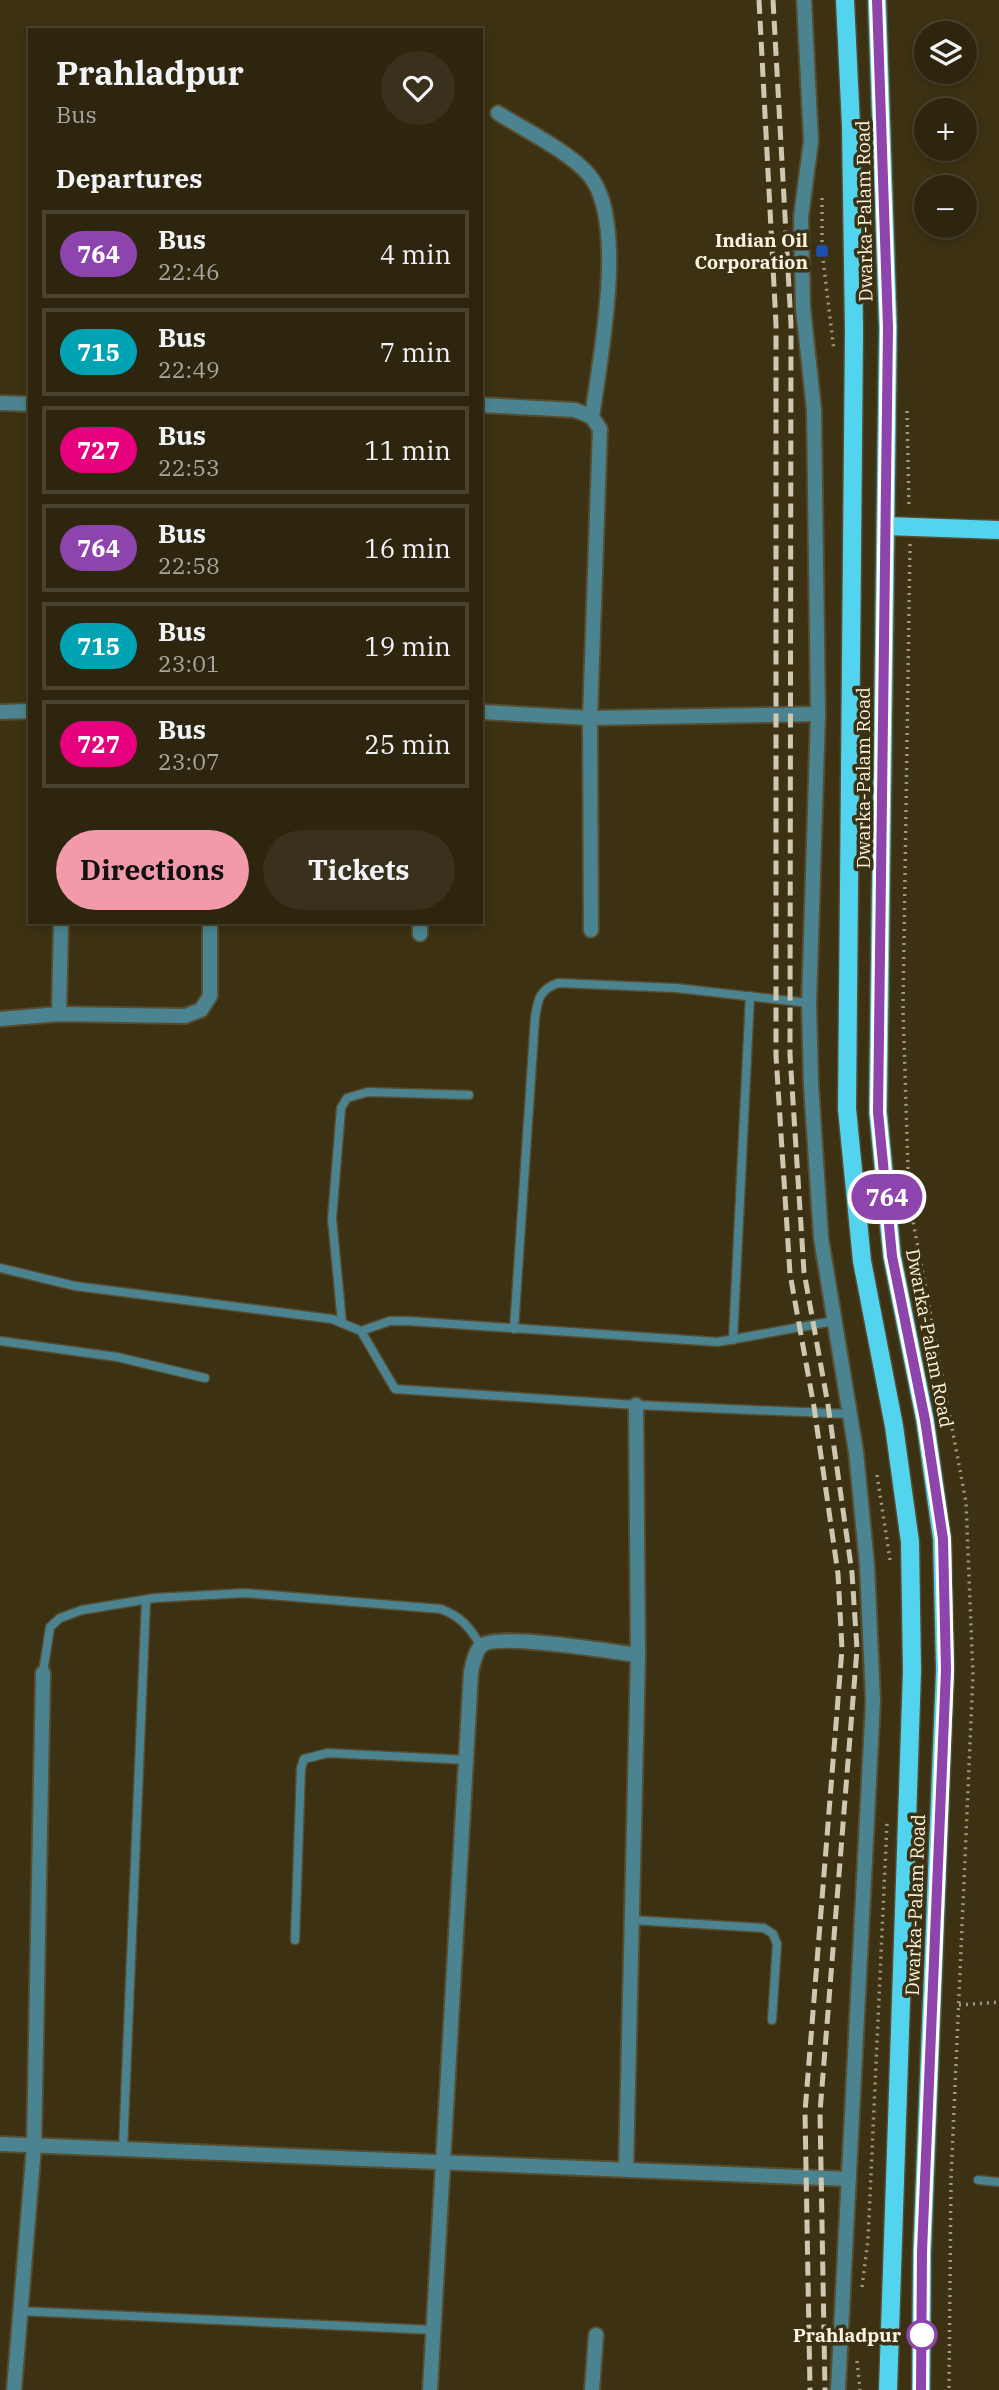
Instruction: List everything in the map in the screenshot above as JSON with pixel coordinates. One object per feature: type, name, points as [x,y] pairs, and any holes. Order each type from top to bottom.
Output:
[{"type":"main road","name":"Dwarka-Palam Road","points":[[845,0],[852,126],[854,330],[847,1109],[862,1261],[894,1426],[909,1542],[912,1658],[888,2390]]},
{"type":"main road","name":"Dwarka-Palam Road","points":[[877,0],[888,328],[878,1112],[892,1256],[925,1420],[943,1539],[946,1670],[922,2252],[921,2390]]},
{"type":"main road","points":[[886,526],[999,530]]},
{"type":"street","points":[[804,0],[811,141],[801,217],[803,308],[814,410],[818,714],[809,1003],[811,1084],[821,1238],[850,1414],[867,1565],[873,1701],[838,2347],[838,2390]]},
{"type":"street","points":[[498,113],[577,164],[595,182],[607,226],[609,291],[592,417]]},
{"type":"street","points":[[0,403],[28,404]]},
{"type":"street","points":[[483,405],[575,410],[592,417],[600,429],[590,718],[591,930]]},
{"type":"street","points":[[0,712],[28,711]]},
{"type":"street","points":[[483,712],[590,718],[818,714]]},
{"type":"street","points":[[59,1014],[61,924]]},
{"type":"street","points":[[0,1019],[59,1014],[185,1016],[201,1010],[210,996],[211,924]]},
{"type":"street","points":[[626,2169],[638,1655],[636,1405]]},
{"type":"street","points":[[430,2390],[469,1759],[471,1672],[481,1646],[491,1641],[516,1641],[638,1655]]},
{"type":"street","points":[[14,2390],[34,2146],[43,1672]]},
{"type":"street","points":[[0,2144],[849,2179]]},
{"type":"street","points":[[592,2390],[596,2335]]},
{"type":"lane","points":[[514,1329],[539,996],[546,987],[558,983],[676,988],[809,1003]]},
{"type":"lane","points":[[733,1340],[750,996]]},
{"type":"lane","points":[[342,1323],[332,1219],[341,1108],[347,1098],[368,1092],[469,1095]]},
{"type":"lane","points":[[0,1268],[75,1286],[332,1319],[360,1331],[395,1389],[636,1405],[850,1414]]},
{"type":"lane","points":[[360,1331],[390,1321],[408,1321],[733,1340],[834,1321]]},
{"type":"lane","points":[[0,1341],[117,1357],[205,1378]]},
{"type":"lane","points":[[43,1672],[50,1627],[60,1618],[82,1610],[146,1600],[245,1593],[441,1609],[454,1614],[469,1626],[481,1646]]},
{"type":"lane","points":[[123,2149],[146,1600]]},
{"type":"lane","points":[[295,1940],[301,1768],[304,1759],[328,1753],[469,1759]]},
{"type":"lane","points":[[632,1920],[764,1928],[773,1934],[776,1944],[772,2020]]},
{"type":"lane","points":[[978,2180],[999,2182]]},
{"type":"lane","points":[[19,2311],[434,2329]]},
{"type":"path","points":[[907,401],[910,527],[904,1009],[909,1200],[966,1502],[973,1675],[951,2179],[949,2390]]},
{"type":"path","points":[[959,2005],[999,2002]]},
{"type":"railway","points":[[759,0],[776,324],[776,1056],[790,1274],[814,1407],[838,1574],[842,1649],[805,2112],[810,2390]]},
{"type":"railway","points":[[773,0],[791,324],[790,1055],[804,1272],[828,1405],[852,1573],[857,1649],[820,2112],[825,2390]]},
{"type":"bus line","name":"764","points":[[877,0],[888,328],[878,1112],[892,1256],[925,1420],[943,1539],[946,1670],[922,2252],[921,2390]]},
{"type":"place","name":"Indian Oil Corporation","points":[[822,251]]},
{"type":"place","name":"Prahladpur","points":[[922,2335]]}]
